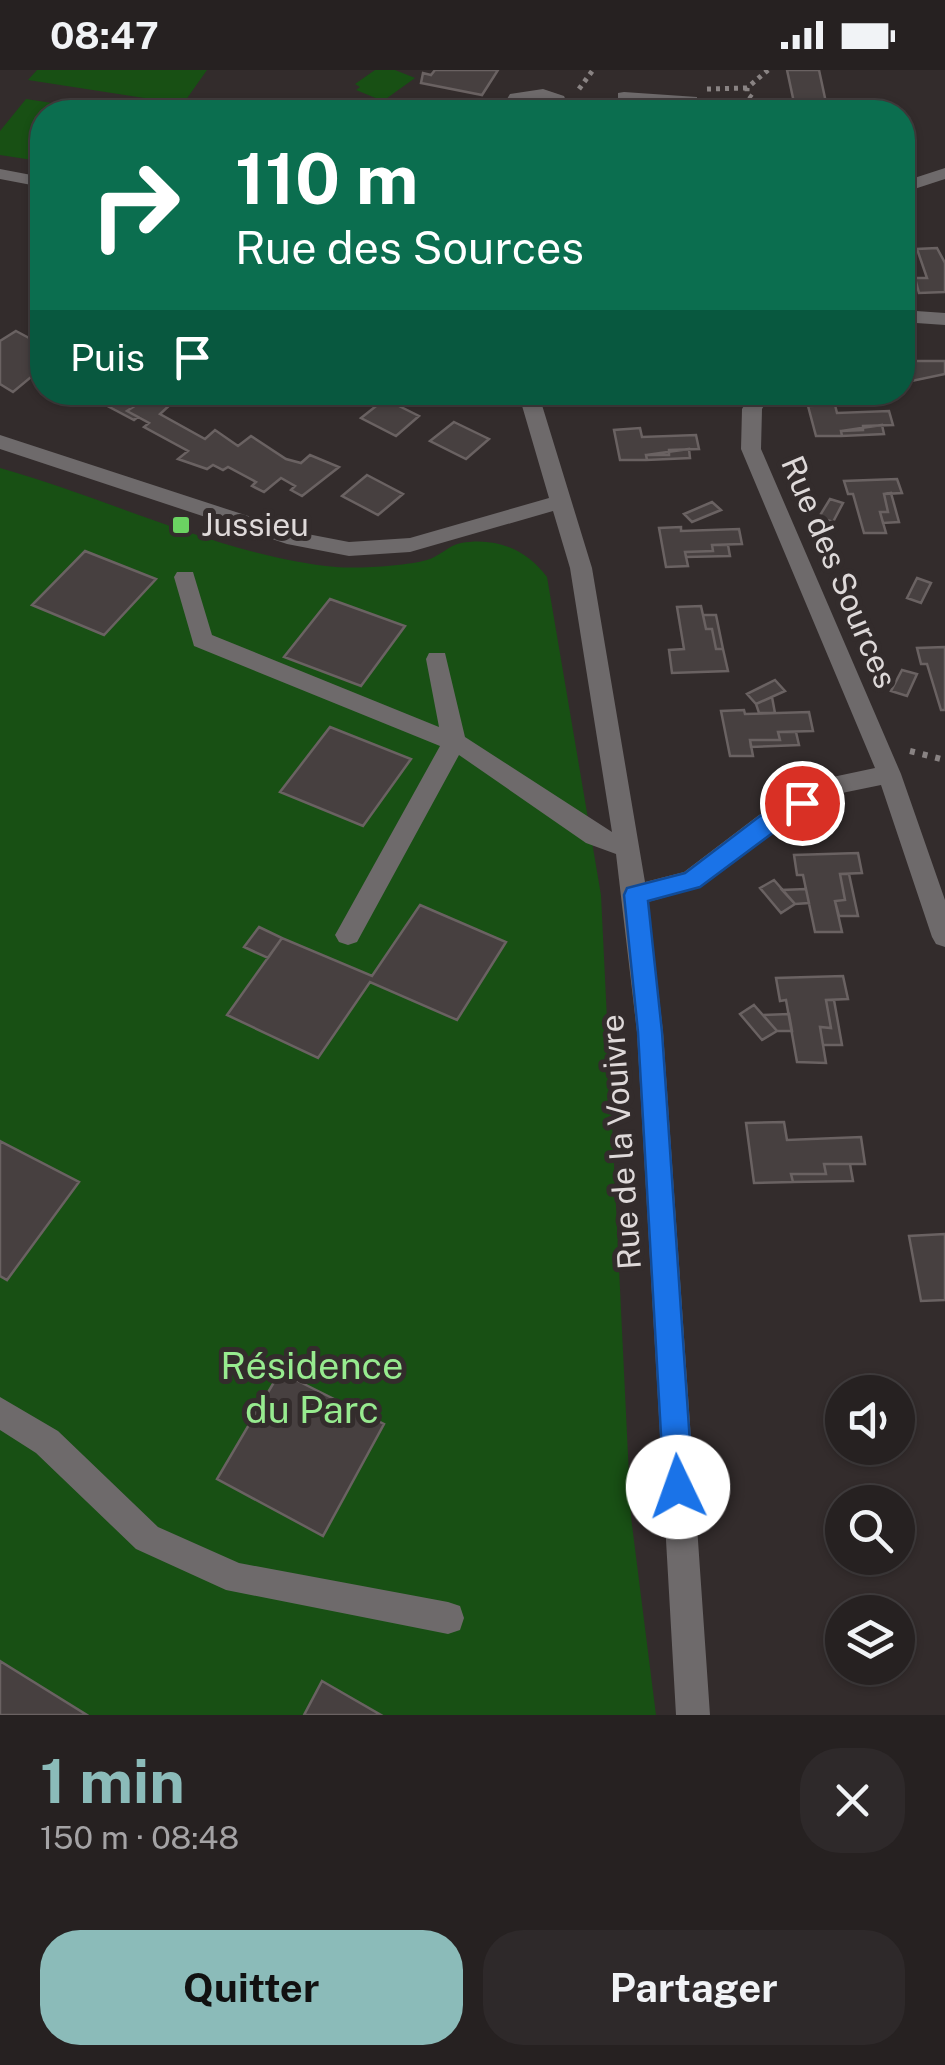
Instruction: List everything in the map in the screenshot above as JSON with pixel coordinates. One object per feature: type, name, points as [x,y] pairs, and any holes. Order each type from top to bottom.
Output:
[{"type":"street","points":[[515,100],[533,94],[558,100]]},
{"type":"street","points":[[624,97],[644,100]]},
{"type":"street","points":[[0,174],[30,180]]},
{"type":"street","points":[[915,184],[945,174]]},
{"type":"street","points":[[915,314],[945,318]]},
{"type":"street","name":"Rue de la Vouivre","points":[[532,405],[581,568],[636,895],[650,1032],[692,1715]]},
{"type":"street","name":"Rue des Sources","points":[[754,405],[751,448],[889,774],[945,937]]},
{"type":"street","points":[[0,442],[295,539],[349,549],[410,545],[559,502]]},
{"type":"street","points":[[185,577],[202,640],[454,742],[595,836],[628,848]]},
{"type":"street","points":[[348,935],[454,742],[437,659]]},
{"type":"street","points":[[636,895],[692,880],[768,822],[836,784],[889,774]]},
{"type":"street","points":[[0,1412],[46,1442],[147,1538],[237,1580],[448,1618]]},
{"type":"path","points":[[698,100],[712,87],[747,88],[768,70]]},
{"type":"path","points":[[747,88],[747,94],[755,100]]},
{"type":"green space","points":[[37,70],[207,70],[186,100],[157,100],[28,80]]},
{"type":"green space","points":[[375,70],[395,70],[415,78],[384,100],[356,90],[360,87],[355,84]]},
{"type":"green space","points":[[26,99],[33,100],[30,160],[0,155],[0,131]]},
{"type":"green space","name":"Résidence du Parc","points":[[0,468],[210,539],[294,561],[345,568],[395,565],[427,560],[461,543],[486,542],[520,552],[547,577],[601,895],[631,1517],[656,1715],[0,1715]]},
{"type":"building","points":[[435,70],[498,70],[482,95],[421,83],[423,73],[431,75]]},
{"type":"building","points":[[787,70],[819,70],[825,100],[793,100]]},
{"type":"building","points":[[937,248],[945,263],[945,292],[919,293],[915,278],[927,278],[917,249]]},
{"type":"building","points":[[16,331],[30,339],[30,378],[13,392],[0,384],[0,341]]},
{"type":"building","points":[[915,361],[945,361],[945,374],[915,380]]},
{"type":"building","points":[[106,405],[130,405],[133,407],[127,411],[138,417],[134,420]]},
{"type":"building","points":[[130,405],[170,405],[160,414],[205,439],[215,430],[238,446],[251,436],[286,459],[301,463],[310,455],[339,467],[302,496],[291,490],[295,486],[281,478],[264,492],[252,486],[256,482],[228,467],[223,470],[213,465],[207,469],[178,459],[188,451],[144,427],[149,423],[127,411],[133,407]]},
{"type":"building","points":[[377,405],[397,405],[419,416],[396,436],[361,418]]},
{"type":"building","points":[[835,405],[837,413],[889,411],[893,425],[863,426],[863,430],[841,431],[842,436],[816,436],[808,406]]},
{"type":"building","points":[[454,422],[489,439],[466,459],[430,441]]},
{"type":"building","points":[[882,425],[884,434],[842,436],[841,431]]},
{"type":"building","points":[[640,428],[642,437],[696,435],[699,449],[669,450],[669,455],[646,455],[647,460],[620,460],[614,430]]},
{"type":"building","points":[[689,449],[690,458],[647,460],[646,455]]},
{"type":"building","points":[[367,475],[403,494],[378,515],[342,496]]},
{"type":"building","points":[[897,479],[902,493],[884,494],[888,512],[880,512],[886,533],[864,533],[853,494],[848,494],[844,481]]},
{"type":"building","points":[[891,493],[899,522],[883,523],[880,512],[888,512],[884,494]]},
{"type":"building","points":[[830,499],[843,503],[833,522],[819,517]]},
{"type":"building","points":[[712,502],[721,510],[692,522],[684,514]]},
{"type":"building","points":[[681,527],[681,531],[739,529],[742,544],[712,545],[713,551],[685,552],[688,566],[666,567],[659,528]]},
{"type":"building","points":[[712,545],[728,545],[730,556],[686,557],[685,552],[713,551]]},
{"type":"building","points":[[85,551],[156,579],[104,635],[32,605]]},
{"type":"building","points":[[917,578],[931,583],[921,603],[907,598]]},
{"type":"building","points":[[330,599],[405,626],[361,686],[284,657]]},
{"type":"building","points":[[701,606],[706,629],[712,629],[716,649],[723,649],[728,671],[672,673],[669,650],[684,649],[677,607]]},
{"type":"building","points":[[703,615],[716,615],[723,649],[716,649],[712,629],[706,629]]},
{"type":"building","points":[[945,647],[945,710],[941,710],[927,664],[921,664],[917,648]]},
{"type":"building","points":[[902,670],[917,674],[907,696],[891,691]]},
{"type":"building","points":[[775,680],[785,691],[756,704],[747,694]]},
{"type":"building","points":[[772,697],[775,713],[759,713],[756,704]]},
{"type":"building","points":[[744,710],[745,714],[809,712],[813,731],[778,732],[780,740],[750,740],[753,756],[730,756],[721,711]]},
{"type":"building","points":[[330,727],[411,759],[363,826],[280,792]]},
{"type":"building","points":[[778,732],[796,732],[799,745],[751,747],[750,740],[780,740]]},
{"type":"building","points":[[858,853],[862,873],[840,874],[845,900],[835,901],[842,932],[815,932],[803,875],[797,875],[794,855]]},
{"type":"building","points":[[840,874],[849,874],[858,916],[839,916],[835,901],[845,900]]},
{"type":"building","points":[[774,880],[795,904],[781,913],[760,888]]},
{"type":"building","points":[[806,889],[809,903],[795,904],[782,890]]},
{"type":"building","points":[[420,905],[506,942],[457,1020],[370,982],[318,1058],[227,1015],[282,938],[372,976]]},
{"type":"building","points":[[259,927],[282,938],[268,958],[244,947]]},
{"type":"building","points":[[843,976],[848,999],[826,1000],[831,1028],[820,1027],[826,1063],[797,1062],[786,1000],[780,1001],[776,978]]},
{"type":"building","points":[[826,1000],[834,1000],[842,1045],[823,1045],[820,1027],[831,1028]]},
{"type":"building","points":[[754,1005],[777,1031],[762,1040],[740,1014]]},
{"type":"building","points":[[789,1014],[792,1031],[777,1031],[763,1015]]},
{"type":"building","points":[[784,1122],[787,1140],[861,1137],[865,1164],[824,1164],[826,1174],[791,1174],[793,1182],[754,1183],[746,1123]]},
{"type":"building","points":[[0,1141],[79,1182],[7,1280],[0,1276]]},
{"type":"building","points":[[824,1164],[850,1164],[853,1181],[793,1182],[791,1174],[826,1174]]},
{"type":"building","points":[[945,1234],[945,1300],[921,1301],[909,1236]]},
{"type":"building","points":[[280,1372],[384,1424],[323,1536],[217,1479]]},
{"type":"building","points":[[0,1661],[87,1715],[0,1715]]},
{"type":"building","points":[[322,1681],[381,1715],[304,1715]]},
{"type":"place","name":"Jussieu","points":[[181,525]]},
{"type":"route","points":[[678,1487],[650,1032],[636,895],[692,880],[768,822],[802,803]]}]
